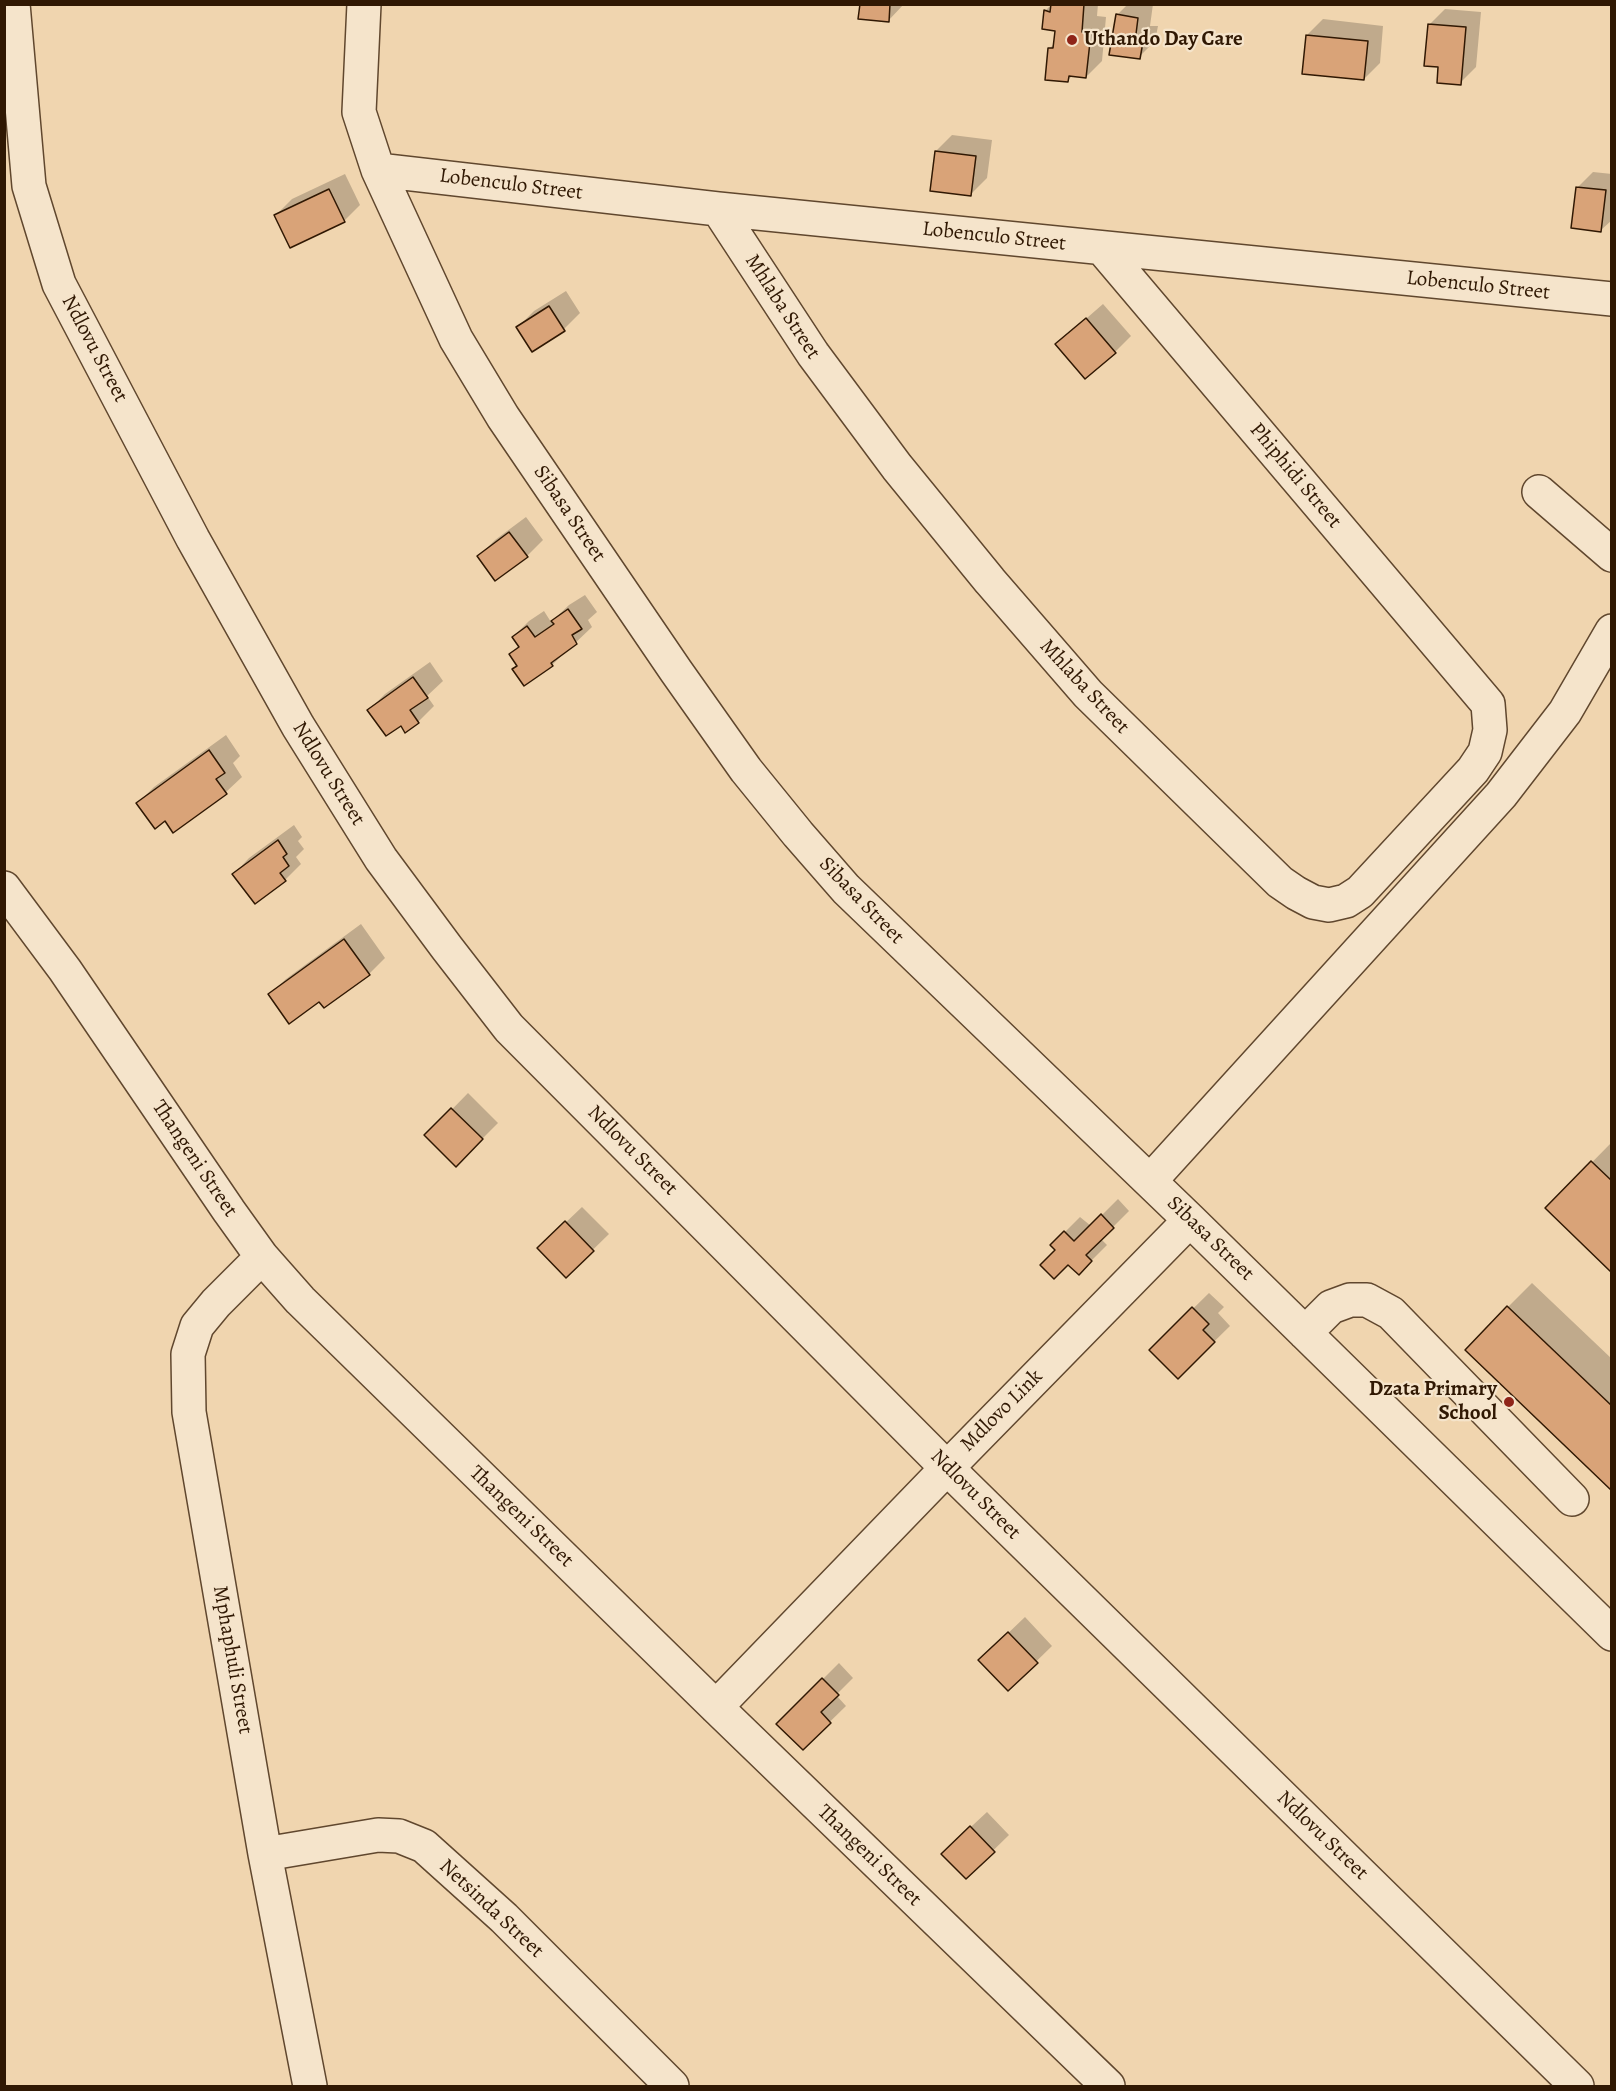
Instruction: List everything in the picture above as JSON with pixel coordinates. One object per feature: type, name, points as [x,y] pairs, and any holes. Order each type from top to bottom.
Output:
[{"type":"street","name":"Ndlovu Street","points":[[13,4],[29,186],[60,284],[194,539],[298,726],[381,859],[447,948],[509,1028],[947,1468],[1577,2086]]},
{"type":"street","name":"Sibasa Street","points":[[364,4],[359,112],[378,170],[456,339],[503,417],[746,770],[846,889],[1150,1181],[1611,1634]]},
{"type":"street","name":"Lobenculo Street","points":[[378,170],[718,209],[1611,300]]},
{"type":"street","name":"Mhlaba Street","points":[[718,209],[813,354],[897,467],[990,581],[1088,694],[1280,882],[1296,893],[1313,902],[1329,905],[1346,901],[1360,892],[1473,770],[1485,752],[1490,730],[1488,704]]},
{"type":"street","name":"Phiphidi Street","points":[[1102,248],[1488,704]]},
{"type":"street","points":[[1539,492],[1611,555]]},
{"type":"street","points":[[1150,1181],[1501,795],[1565,712],[1611,631]]},
{"type":"street","name":"Thangeni Street","points":[[4,888],[65,970],[262,1257],[300,1300],[1108,2086]]},
{"type":"street","name":"Mdlovo Link","points":[[716,1707],[1190,1220]]},
{"type":"street","name":"Mphaphuli Street","points":[[262,1257],[216,1303],[197,1326],[188,1354],[189,1412],[266,1854],[310,2086]]},
{"type":"street","points":[[1305,1333],[1331,1307],[1350,1300],[1367,1300],[1390,1313],[1572,1498]]},
{"type":"street","name":"Netsinda Street","points":[[266,1854],[378,1835],[399,1836],[424,1846],[504,1918],[672,2086]]},
{"type":"building","points":[[860,4],[890,4],[889,22],[858,19]]},
{"type":"building","name":"Uthando Day Care","points":[[1051,4],[1084,4],[1082,32],[1091,33],[1086,78],[1069,76],[1068,82],[1045,80],[1048,48],[1053,48],[1055,31],[1042,29],[1044,10],[1050,12]]},
{"type":"building","points":[[1116,14],[1138,18],[1135,42],[1143,42],[1140,59],[1109,55]]},
{"type":"building","points":[[1428,24],[1466,27],[1461,85],[1437,83],[1438,67],[1424,66]]},
{"type":"building","points":[[1306,35],[1368,41],[1364,80],[1302,74]]},
{"type":"building","points":[[935,151],[976,156],[971,196],[930,191]]},
{"type":"building","points":[[1576,187],[1606,190],[1601,232],[1571,228]]},
{"type":"building","points":[[329,189],[345,222],[290,248],[274,215]]},
{"type":"building","points":[[549,306],[565,331],[532,352],[516,327]]},
{"type":"building","points":[[1086,318],[1116,353],[1085,379],[1055,344]]},
{"type":"building","points":[[509,532],[528,557],[495,581],[477,556]]},
{"type":"building","points":[[568,609],[582,629],[572,635],[577,644],[551,663],[553,666],[524,686],[512,669],[517,666],[509,654],[519,647],[512,637],[527,626],[535,637],[554,624],[551,621]]},
{"type":"building","points":[[413,677],[428,698],[410,710],[419,723],[405,733],[401,726],[386,736],[367,710]]},
{"type":"building","points":[[209,750],[225,773],[216,779],[227,794],[173,833],[165,821],[155,829],[136,803]]},
{"type":"building","points":[[278,840],[287,854],[283,857],[289,866],[280,873],[286,881],[255,904],[232,874]]},
{"type":"building","points":[[344,939],[370,975],[324,1008],[319,1002],[289,1024],[268,994]]},
{"type":"building","points":[[451,1108],[483,1139],[456,1167],[424,1135]]},
{"type":"building","points":[[1591,1161],[1612,1181],[1612,1273],[1545,1208]]},
{"type":"building","points":[[1101,1214],[1114,1228],[1086,1255],[1092,1261],[1079,1275],[1068,1265],[1054,1279],[1040,1265],[1055,1250],[1050,1245],[1064,1231],[1074,1241]]},
{"type":"building","points":[[565,1221],[594,1251],[566,1278],[537,1248]]},
{"type":"building","points":[[1507,1306],[1612,1406],[1612,1491],[1465,1350]]},
{"type":"building","points":[[1192,1307],[1209,1324],[1203,1330],[1215,1342],[1178,1379],[1149,1350]]},
{"type":"building","points":[[1008,1632],[1038,1663],[1008,1691],[978,1660]]},
{"type":"building","points":[[822,1678],[839,1695],[821,1712],[831,1723],[803,1750],[776,1724]]},
{"type":"building","points":[[970,1826],[995,1852],[966,1879],[941,1854]]},
{"type":"place","name":"Uthando Day Care","points":[[1072,40]]},
{"type":"place","name":"Dzata Primary School","points":[[1509,1402]]}]
